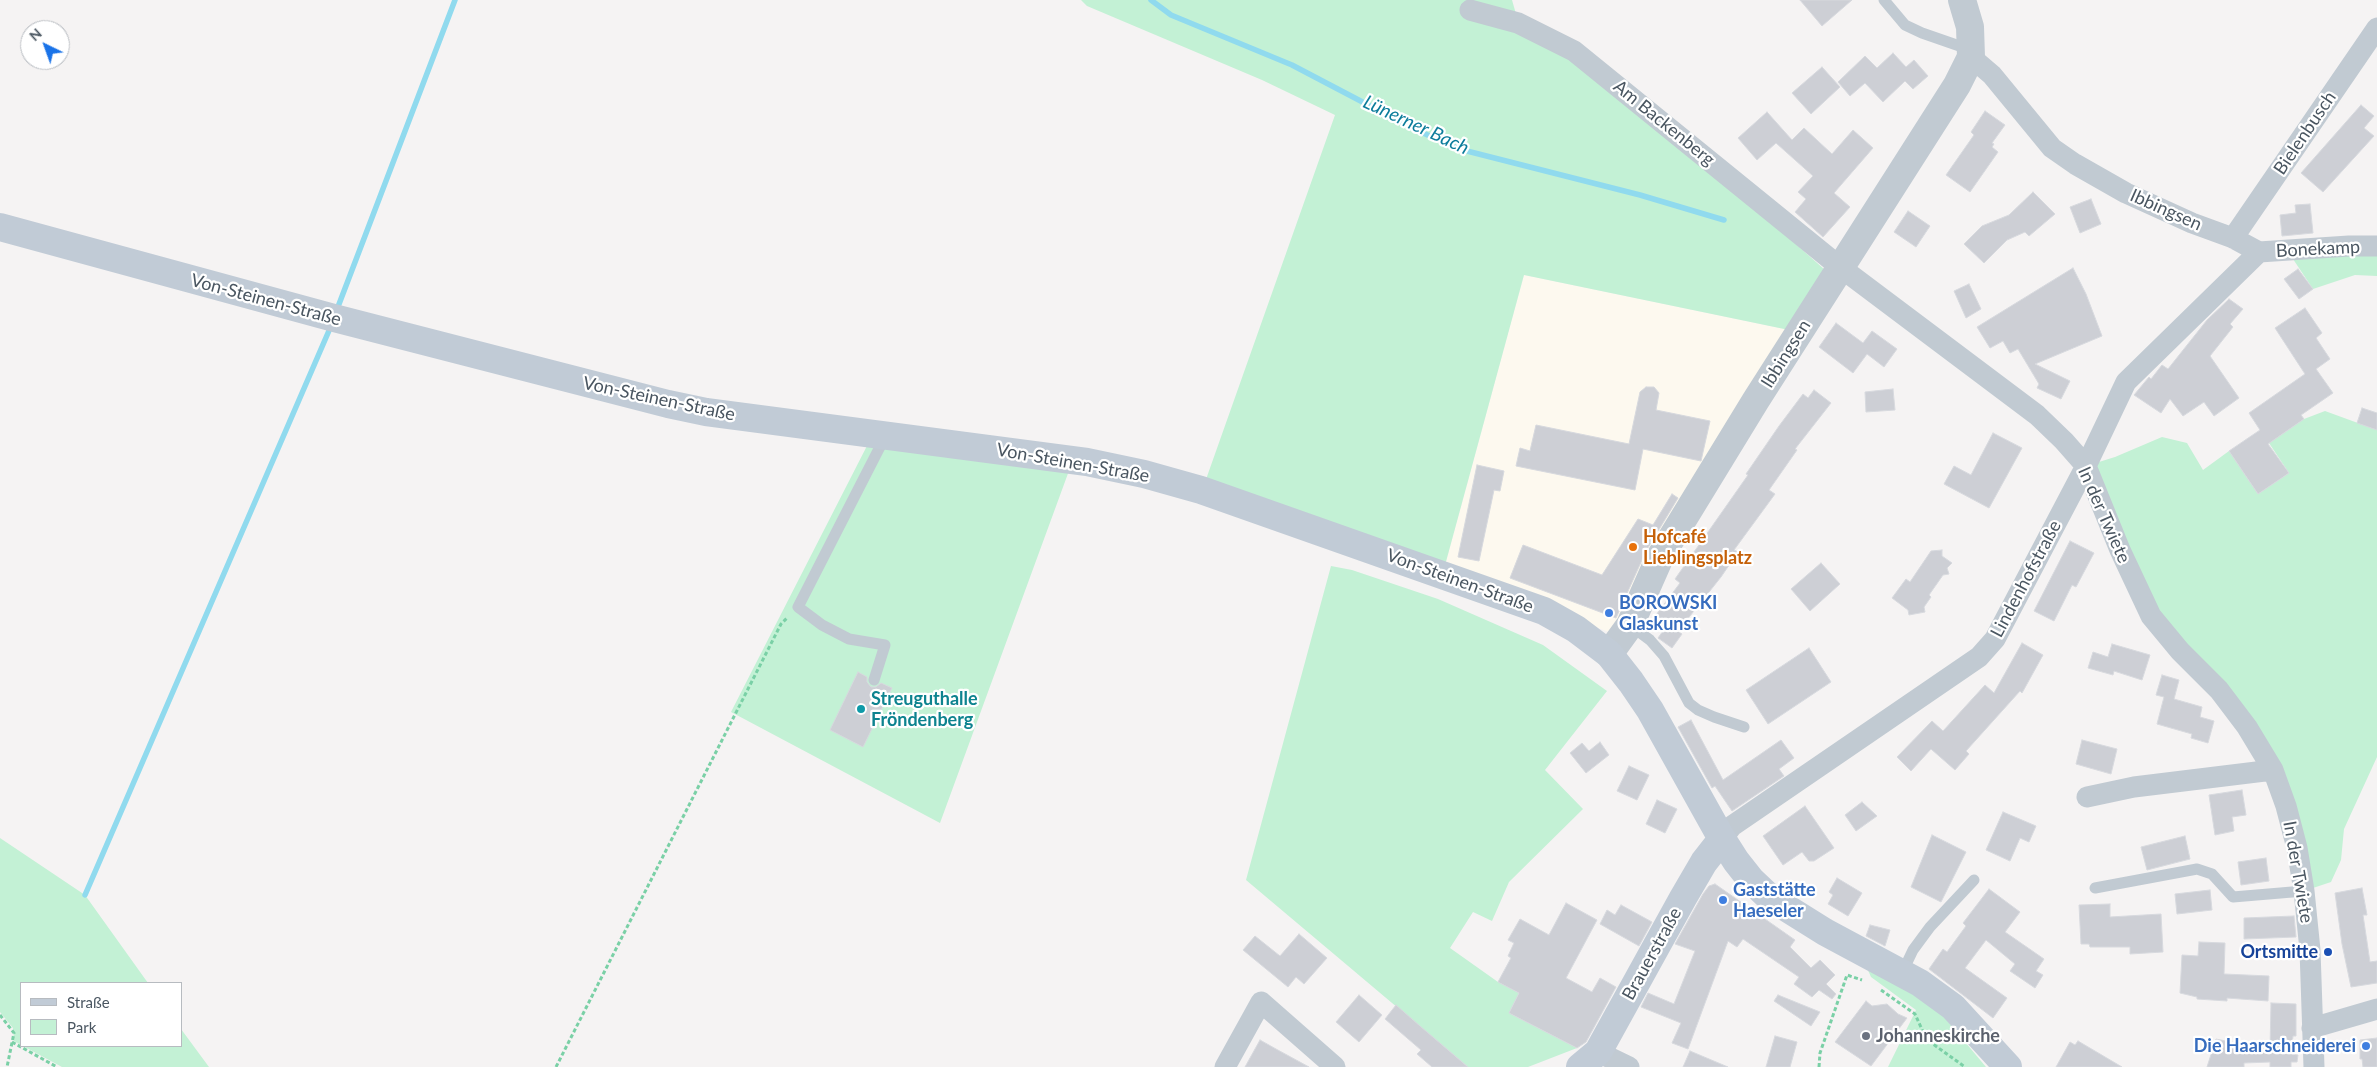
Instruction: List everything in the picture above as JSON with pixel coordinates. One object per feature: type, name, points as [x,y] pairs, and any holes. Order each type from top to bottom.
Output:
[{"type":"main road","name":"Von-Steinen-Straße","points":[[0,227],[306,310],[668,404],[706,412],[1087,462],[1201,490],[1544,611],[1576,629],[1609,654],[1650,710],[1722,839],[1751,880],[1769,897],[1825,932],[1920,983],[1953,1007],[2008,1067]]},
{"type":"main road","name":"Brauerstraße","points":[[1589,1060],[1704,862],[1722,839]]},
{"type":"street","points":[[1962,0],[1970,27],[1971,54]]},
{"type":"street","name":"Am Backenberg","points":[[1470,10],[1518,24],[1574,51],[1840,267]]},
{"type":"street","name":"Bielenbusch","points":[[2233,238],[2377,28]]},
{"type":"street","name":"Ibbingsen","points":[[1609,654],[1630,625],[1660,557],[1840,267],[1957,85],[1971,54],[1992,75],[2052,148],[2075,164],[2126,193],[2192,223],[2233,238],[2259,252]]},
{"type":"street","name":"Bonekamp","points":[[2259,252],[2377,246]]},
{"type":"street","name":"Lindenhofstraße","points":[[1722,839],[1732,826],[1979,657],[1995,640],[2086,466],[2126,382],[2259,252]]},
{"type":"street","name":"In der Twiete","points":[[1840,267],[2037,415],[2086,466],[2123,558],[2152,616],[2180,651],[2219,690],[2247,727],[2273,770],[2291,822],[2304,891],[2310,950],[2314,1067]]},
{"type":"street","points":[[2086,797],[2134,787],[2273,770]]},
{"type":"street","points":[[1225,1067],[1261,1002],[1336,1067]]},
{"type":"street","points":[[2312,1028],[2377,1009]]},
{"type":"street","points":[[1589,1060],[1629,1067]]},
{"type":"lane","points":[[1884,0],[1905,25],[1971,54]]},
{"type":"lane","points":[[874,680],[885,645],[849,639],[822,625],[798,607],[886,435]]},
{"type":"lane","points":[[1630,625],[1650,640],[1664,656],[1689,703],[1698,710],[1714,717],[1744,727]]},
{"type":"lane","points":[[2095,888],[2197,869],[2212,874],[2233,897],[2304,891]]},
{"type":"lane","points":[[1902,973],[1913,950],[1930,927],[1974,880]]},
{"type":"path","points":[[556,1067],[781,624],[798,607]]},
{"type":"path","points":[[1819,1067],[1820,1053],[1847,975],[1870,982]]},
{"type":"path","points":[[1878,988],[1915,1014],[1924,1034],[1933,1044],[1965,1067]]},
{"type":"path","points":[[0,1014],[14,1032],[7,1067]]},
{"type":"path","points":[[12,1042],[20,1046]]},
{"type":"path","points":[[21,1047],[57,1067]]},
{"type":"shaded area","points":[[1524,275],[1789,330],[1614,634],[1444,569]]},
{"type":"green space","points":[[1081,0],[1512,0],[1518,21],[1572,54],[1653,117],[1825,270],[1789,330],[1524,275],[1444,569],[1204,485],[1335,115],[1262,80],[1087,6]]},
{"type":"green space","points":[[2377,246],[2377,276],[2355,275],[2313,289],[2287,250]]},
{"type":"green space","points":[[2325,411],[2377,430],[2377,757],[2344,829],[2341,860],[2331,882],[2304,891],[2273,770],[2180,651],[2086,466],[2115,457],[2162,437],[2187,443],[2203,470],[2229,451],[2258,494],[2289,473],[2269,443],[2304,419]]},
{"type":"green space","points":[[871,438],[1070,468],[940,823],[731,712]]},
{"type":"green space","points":[[1331,566],[1352,570],[1438,599],[1543,645],[1607,691],[1545,770],[1583,809],[1509,882],[1492,921],[1473,912],[1450,948],[1498,982],[1519,993],[1509,1013],[1577,1048],[1528,1067],[1468,1067],[1246,880]]},
{"type":"green space","points":[[0,838],[85,895],[147,982],[20,982],[20,1044],[14,1041],[13,1028],[0,1012]]},
{"type":"green space","points":[[1867,968],[1888,973],[1940,1012],[1986,1067],[1888,1067],[1916,1010],[1871,977]]},
{"type":"green space","points":[[182,1030],[209,1067],[62,1067],[25,1047],[182,1047]]},
{"type":"building","points":[[1800,0],[1852,0],[1822,26]]},
{"type":"building","points":[[1893,53],[1906,67],[1914,60],[1928,76],[1913,89],[1905,81],[1883,102],[1865,83],[1850,96],[1838,82],[1865,56],[1877,68]]},
{"type":"building","points":[[1822,67],[1840,87],[1811,114],[1792,93]]},
{"type":"building","points":[[2361,105],[2374,116],[2364,128],[2374,136],[2323,192],[2301,173]]},
{"type":"building","points":[[1985,111],[2005,125],[1992,143],[1994,144],[1992,147],[1998,152],[1970,192],[1946,175],[1974,135],[1971,132]]},
{"type":"building","points":[[1767,112],[1792,140],[1804,128],[1832,154],[1853,130],[1873,148],[1834,193],[1850,207],[1823,237],[1795,212],[1806,199],[1798,192],[1813,176],[1776,143],[1757,160],[1738,138]]},
{"type":"building","points":[[2033,192],[2055,214],[2029,236],[2025,232],[2007,240],[1984,263],[1964,244],[1982,226],[2009,215]]},
{"type":"building","points":[[2091,199],[2101,224],[2080,233],[2070,207]]},
{"type":"building","points":[[2310,204],[2313,233],[2282,236],[2280,215],[2296,213],[2295,205]]},
{"type":"building","points":[[1908,211],[1930,226],[1916,247],[1894,232]]},
{"type":"building","points":[[2073,268],[2086,294],[2102,336],[2035,364],[2070,381],[2061,399],[2037,388],[2039,384],[2018,349],[2010,353],[2003,341],[1990,348],[1977,327]]},
{"type":"building","points":[[2298,269],[2313,289],[2299,299],[2284,279]]},
{"type":"building","points":[[1969,284],[1981,309],[1966,318],[1954,291]]},
{"type":"building","points":[[2229,299],[2243,309],[2230,324],[2233,327],[2210,356],[2239,398],[2214,416],[2204,402],[2183,416],[2170,399],[2161,413],[2134,395],[2149,377],[2151,379],[2162,365],[2168,369],[2207,320]]},
{"type":"building","points":[[2305,308],[2322,333],[2316,338],[2330,359],[2316,369],[2333,393],[2301,415],[2304,419],[2268,444],[2289,473],[2258,494],[2229,451],[2260,430],[2249,413],[2305,374],[2275,328]]},
{"type":"building","points":[[1836,323],[1863,343],[1872,331],[1897,349],[1884,367],[1867,354],[1853,373],[1819,347]]},
{"type":"building","points":[[1646,387],[1654,387],[1659,393],[1656,410],[1710,421],[1701,461],[1643,449],[1635,490],[1516,466],[1520,448],[1530,451],[1536,425],[1629,444],[1640,392]]},
{"type":"building","points":[[1893,389],[1895,410],[1866,412],[1865,392]]},
{"type":"building","points":[[1814,390],[1831,403],[1795,449],[1797,450],[1769,490],[1775,494],[1734,550],[1738,552],[1721,577],[1678,631],[1682,634],[1672,648],[1658,638],[1668,624],[1656,615],[1680,583],[1675,579],[1748,475],[1746,474],[1779,426],[1803,394],[1808,398]]},
{"type":"building","points":[[2362,408],[2377,413],[2377,430],[2357,423]]},
{"type":"building","points":[[1993,433],[2022,448],[1989,508],[1944,484],[1954,466],[1971,475]]},
{"type":"building","points":[[1477,465],[1504,471],[1500,491],[1494,490],[1479,561],[1458,557]]},
{"type":"building","points":[[1672,494],[1678,498],[1646,551],[1616,618],[1510,578],[1523,545],[1602,575],[1638,519],[1653,525]]},
{"type":"building","points":[[2070,541],[2094,553],[2076,587],[2072,585],[2054,621],[2034,611]]},
{"type":"building","points":[[1942,550],[1942,556],[1952,563],[1947,568],[1949,574],[1943,575],[1929,595],[1931,597],[1924,607],[1925,612],[1909,615],[1908,610],[1892,598],[1906,579],[1910,582],[1931,551]]},
{"type":"building","points":[[1821,563],[1840,584],[1810,611],[1791,589]]},
{"type":"building","points":[[2022,643],[2043,655],[2022,693],[2020,691],[1966,751],[1969,754],[1955,770],[1931,749],[1911,771],[1897,757],[1932,721],[1943,731],[1985,685],[1994,693]]},
{"type":"building","points":[[2112,644],[2150,655],[2142,680],[2114,671],[2113,675],[2088,668],[2093,652],[2108,657]]},
{"type":"building","points":[[1809,648],[1831,682],[1768,724],[1746,690]]},
{"type":"building","name":"Streuguthalle Fröndenberg","points":[[858,672],[867,677],[867,682],[871,687],[876,687],[881,683],[892,688],[863,747],[830,730]]},
{"type":"building","points":[[2162,675],[2179,680],[2174,699],[2202,707],[2200,717],[2214,721],[2208,743],[2191,738],[2192,734],[2157,724],[2164,697],[2156,695]]},
{"type":"building","points":[[1691,720],[1723,780],[1781,740],[1794,758],[1779,769],[1784,776],[1732,811],[1715,786],[1712,788],[1678,727]]},
{"type":"building","points":[[2082,740],[2117,749],[2111,774],[2076,764]]},
{"type":"building","points":[[1600,742],[1609,755],[1586,773],[1570,753],[1582,743],[1589,751]]},
{"type":"building","points":[[1629,766],[1649,775],[1637,800],[1617,791]]},
{"type":"building","points":[[2242,790],[2246,815],[2232,817],[2234,831],[2215,835],[2209,795]]},
{"type":"building","points":[[1657,800],[1677,809],[1665,833],[1646,824]]},
{"type":"building","points":[[1862,802],[1877,816],[1856,831],[1845,815]]},
{"type":"building","points":[[1805,806],[1834,848],[1814,861],[1809,861],[1802,852],[1783,865],[1763,836]]},
{"type":"building","points":[[2003,812],[2036,826],[2029,842],[2020,838],[2010,861],[1986,850]]},
{"type":"building","points":[[1932,835],[1966,852],[1941,902],[1911,887]]},
{"type":"building","points":[[2185,836],[2190,859],[2147,870],[2141,847]]},
{"type":"building","points":[[2266,858],[2269,881],[2241,885],[2238,862]]},
{"type":"building","points":[[1837,878],[1862,893],[1848,916],[1828,904],[1833,895],[1829,892]]},
{"type":"building","points":[[1715,884],[1795,940],[1790,947],[1811,968],[1820,960],[1835,975],[1826,984],[1836,994],[1832,999],[1819,990],[1812,997],[1794,984],[1799,977],[1743,939],[1737,947],[1728,941],[1688,1049],[1672,1043],[1681,1023],[1641,1007],[1648,993],[1674,1004],[1695,951],[1675,944],[1703,894],[1709,886]]},
{"type":"building","points":[[2362,888],[2367,915],[2363,915],[2370,962],[2377,961],[2377,983],[2351,987],[2342,944],[2335,893]]},
{"type":"building","points":[[1989,889],[2020,912],[2005,932],[2044,959],[2036,971],[2043,975],[2035,988],[2010,971],[2015,964],[1986,940],[1965,968],[2007,998],[1993,1018],[1929,969],[1943,949],[1947,952],[1966,926],[1963,923]]},
{"type":"building","points":[[2210,890],[2212,910],[2177,914],[2175,894]]},
{"type":"building","points":[[1566,903],[1597,920],[1566,978],[1592,992],[1600,978],[1616,987],[1586,1042],[1577,1048],[1509,1013],[1519,993],[1498,982],[1511,958],[1508,956],[1514,943],[1508,940],[1520,919],[1549,935]]},
{"type":"building","points":[[2110,904],[2110,917],[2161,914],[2163,952],[2130,954],[2130,947],[2090,947],[2089,944],[2081,944],[2079,905]]},
{"type":"building","points":[[1621,905],[1652,922],[1639,946],[1600,924],[1607,910],[1615,915]]},
{"type":"building","points":[[2294,916],[2296,937],[2244,939],[2244,918]]},
{"type":"building","points":[[1870,925],[1890,930],[1885,946],[1866,936]]},
{"type":"building","points":[[1299,934],[1327,958],[1304,984],[1296,977],[1288,987],[1243,950],[1255,936],[1280,956]]},
{"type":"building","points":[[2199,942],[2225,943],[2224,974],[2269,976],[2268,1001],[2227,998],[2227,1001],[2197,999],[2197,997],[2180,993],[2182,955],[2198,956]]},
{"type":"building","points":[[1359,995],[1382,1015],[1359,1042],[1336,1022]]},
{"type":"building","points":[[1778,995],[1820,1012],[1811,1026],[1774,1001]]},
{"type":"building","name":"Johanneskirche","points":[[1866,1001],[1872,1006],[1887,1004],[1898,1014],[1907,1018],[1871,1066],[1835,1042]]},
{"type":"building","points":[[2271,1003],[2296,1004],[2296,1036],[2293,1036],[2291,1054],[2298,1055],[2297,1062],[2291,1062],[2291,1067],[2270,1067],[2270,1062],[2244,1063],[2244,1067],[2207,1067],[2216,1039],[2270,1050]]},
{"type":"building","points":[[1396,1005],[1468,1067],[1432,1067],[1417,1054],[1421,1050],[1385,1019]]},
{"type":"building","points":[[1775,1036],[1797,1042],[1790,1067],[1766,1067]]},
{"type":"building","points":[[2377,1038],[2377,1067],[2363,1067],[2362,1059],[2360,1059],[2360,1040]]},
{"type":"building","points":[[1260,1040],[1276,1049],[1309,1067],[1245,1067]]},
{"type":"building","points":[[2078,1041],[2122,1067],[2056,1067],[2070,1042],[2075,1045]]},
{"type":"building","points":[[1690,1051],[1728,1067],[1683,1067]]},
{"type":"waterway","points":[[336,312],[455,0]]},
{"type":"waterway","name":"Lünerner Bach","points":[[1151,0],[1171,15],[1292,65],[1414,129],[1459,149],[1640,195],[1724,220]]},
{"type":"waterway","points":[[85,895],[331,326]]},
{"type":"place","name":"Hofcafé Lieblingsplatz","points":[[1633,547]]},
{"type":"place","name":"BOROWSKI Glaskunst","points":[[1609,613]]},
{"type":"place","name":"Streuguthalle Fröndenberg","points":[[861,709]]},
{"type":"place","name":"Gaststätte Haeseler","points":[[1723,900]]},
{"type":"place","name":"Ortsmitte","points":[[2328,952]]},
{"type":"place","name":"Johanneskirche","points":[[1866,1036]]},
{"type":"place","name":"Die Haarschneiderei","points":[[2366,1046]]}]
